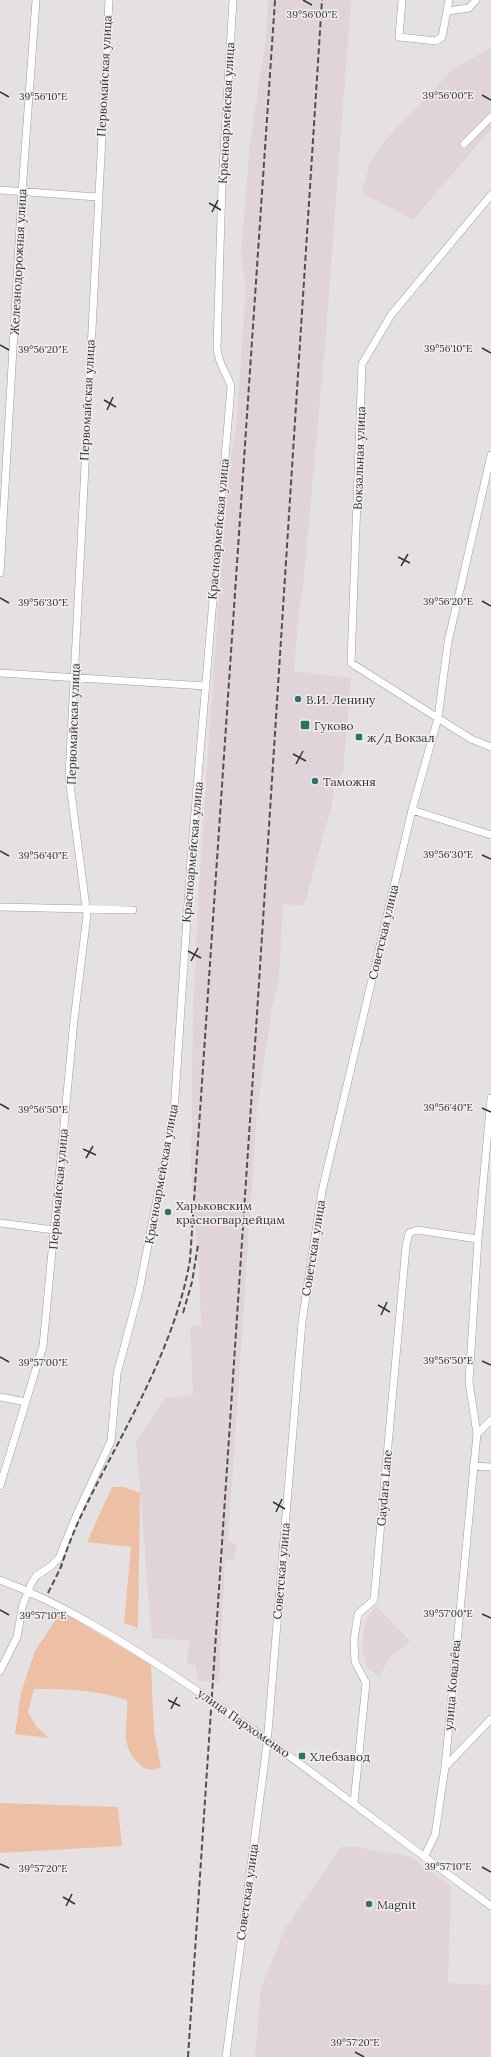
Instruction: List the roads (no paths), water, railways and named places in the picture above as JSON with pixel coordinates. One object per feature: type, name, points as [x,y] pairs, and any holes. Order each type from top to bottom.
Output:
[{"type":"street","name":"Железнодорожная улица","points":[[0,573],[22,192],[36,0]]},
{"type":"street","name":"Первомайская улица","points":[[0,1486],[43,1346],[86,908],[69,777],[109,0]]},
{"type":"street","name":"Красноармейская улица","points":[[0,1671],[17,1637],[23,1604],[29,1590],[36,1576],[52,1566],[59,1558],[77,1514],[112,1441],[117,1374],[139,1291],[174,1112],[191,859],[231,387],[229,379],[218,361],[217,348],[222,185],[233,0]]},
{"type":"street","points":[[402,0],[399,37],[436,41],[442,37],[449,0]]},
{"type":"street","points":[[448,11],[469,8],[476,0]]},
{"type":"street","points":[[464,144],[491,117]]},
{"type":"street","points":[[0,190],[98,197]]},
{"type":"street","name":"Вокзальная улица","points":[[438,718],[351,663],[362,364],[391,315],[491,196]]},
{"type":"street","name":"Советская улица","points":[[226,2057],[266,1738],[302,1322],[322,1191],[412,810],[438,718],[448,642],[491,455]]},
{"type":"street","points":[[0,673],[206,686]]},
{"type":"street","points":[[438,718],[471,739],[491,747]]},
{"type":"street","points":[[412,810],[491,834]]},
{"type":"street","points":[[0,907],[133,910]]},
{"type":"street","name":"улица Ковалёва","points":[[424,1857],[435,1835],[445,1767],[477,1434],[469,1382],[478,1239],[491,1098]]},
{"type":"street","points":[[0,1223],[54,1230]]},
{"type":"street","name":"Gaydara Lane","points":[[354,1803],[366,1682],[355,1662],[354,1640],[358,1614],[374,1600],[406,1246],[409,1233],[417,1230],[478,1239]]},
{"type":"street","points":[[0,1397],[26,1402]]},
{"type":"street","points":[[477,1434],[491,1420]]},
{"type":"street","points":[[473,1466],[491,1467]]},
{"type":"street","name":"улица Пархоменко","points":[[0,1580],[29,1590],[139,1652],[266,1738],[424,1857],[491,1905]]},
{"type":"street","points":[[445,1767],[491,1719]]},
{"type":"railway","points":[[60,1569],[80,1518],[159,1360],[172,1328],[190,1260],[275,0]]},
{"type":"railway","points":[[188,2057],[322,0]]},
{"type":"railway","points":[[183,1313],[192,1282],[198,1245]]},
{"type":"railway","points":[[48,1593],[62,1565]]},
{"type":"place","name":"В.И. Ленину","points":[[298,699]]},
{"type":"place","name":"Гуково","points":[[305,725]]},
{"type":"place","name":"ж/д Вокзал","points":[[359,737]]},
{"type":"place","name":"Таможня","points":[[315,781]]},
{"type":"place","name":"Харьковским красногвардейцам","points":[[168,1212]]},
{"type":"place","name":"Хлебзавод","points":[[302,1756]]},
{"type":"place","name":"Magnit","points":[[369,1904]]}]
